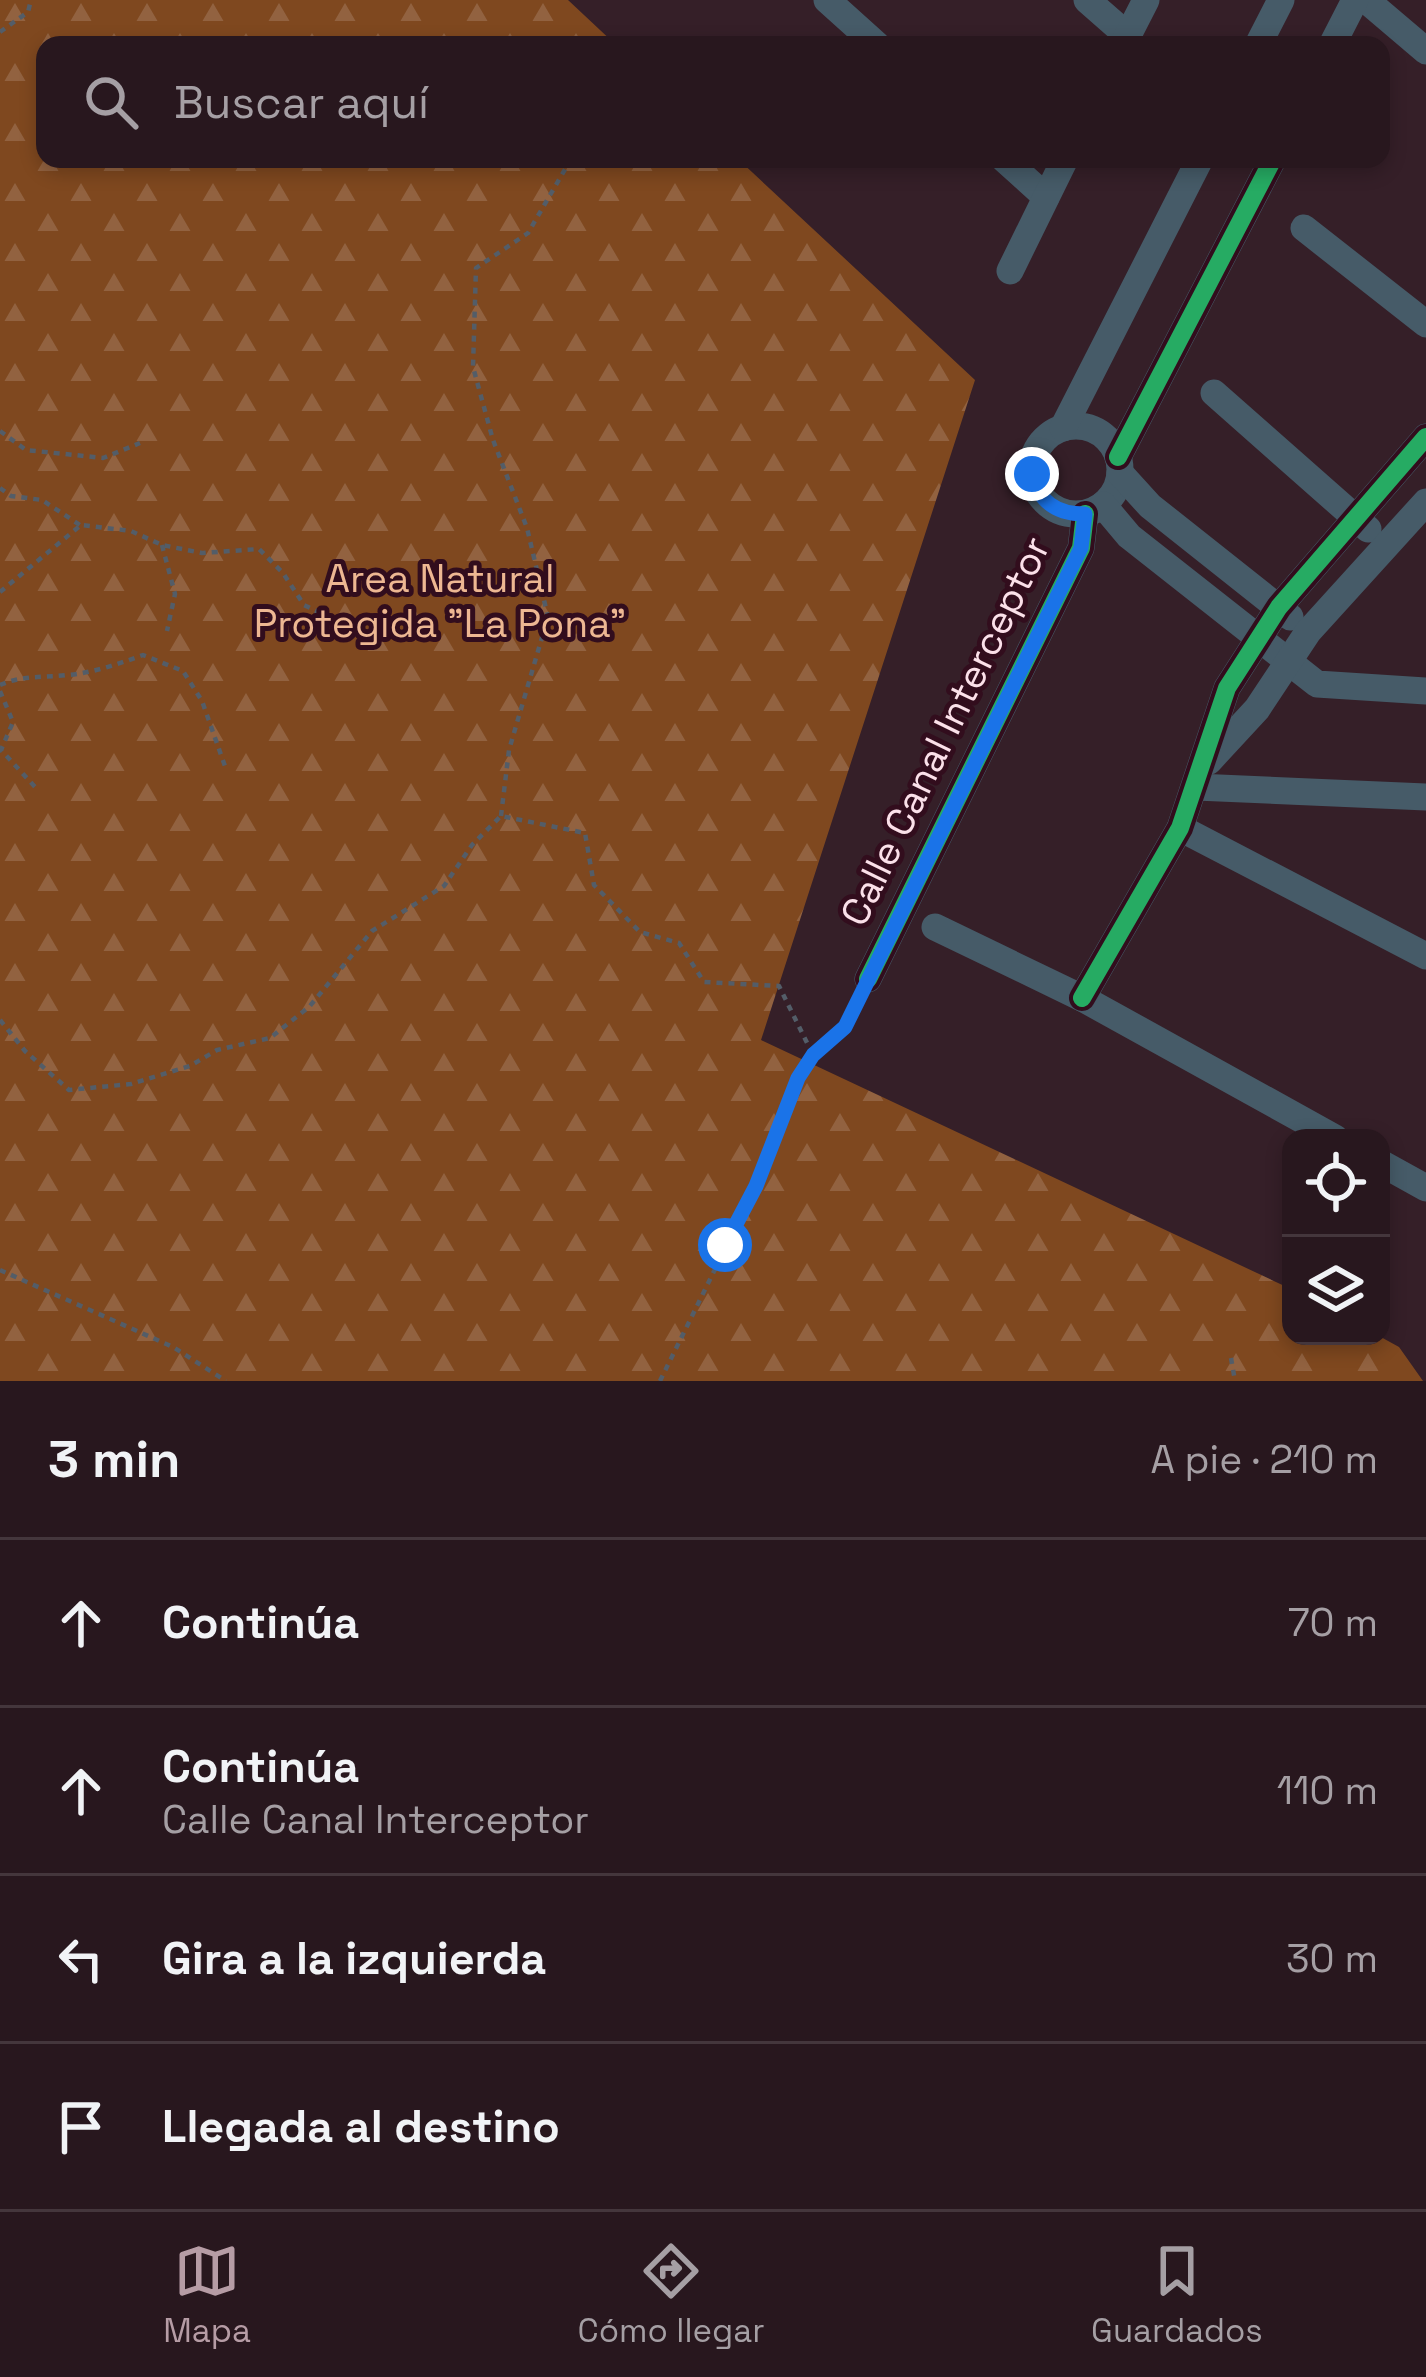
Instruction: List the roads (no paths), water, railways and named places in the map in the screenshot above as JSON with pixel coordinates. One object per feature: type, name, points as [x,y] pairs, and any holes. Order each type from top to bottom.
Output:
[{"type":"street","points":[[827,0],[867,36]]},
{"type":"street","points":[[1087,0],[1122,36]]},
{"type":"street","points":[[1128,36],[1146,0]]},
{"type":"street","points":[[1263,36],[1281,0]]},
{"type":"street","points":[[1337,36],[1355,0]]},
{"type":"street","points":[[1366,0],[1426,50]]},
{"type":"street","points":[[1014,168],[1046,197]]},
{"type":"street","points":[[1010,271],[1060,168]]},
{"type":"street","points":[[1195,168],[1063,428],[1040,445],[1033,459],[1036,488],[1056,510],[1094,509],[1317,683],[1426,691]]},
{"type":"street","points":[[1094,509],[1117,488],[1119,465],[1268,168]]},
{"type":"street","points":[[1304,228],[1426,324]]},
{"type":"street","points":[[1214,392],[1388,545]]},
{"type":"street","points":[[1063,428],[1090,428],[1103,435],[1150,506],[1308,632]]},
{"type":"street","points":[[1082,998],[1180,828],[1227,688],[1279,608],[1426,437]]},
{"type":"street","points":[[1199,778],[1257,709],[1308,632],[1426,502]]},
{"type":"street","name":"Calle Canal Interceptor","points":[[868,979],[1081,548],[1094,509]]},
{"type":"street","points":[[1199,778],[1426,797]]},
{"type":"street","points":[[1180,828],[1426,956]]},
{"type":"street","points":[[935,927],[1082,998],[1319,1129]]},
{"type":"street","points":[[1390,1168],[1426,1188]]},
{"type":"park label","name":"Area Natural Protegida \"La Pona\"","points":[[440,600]]}]
